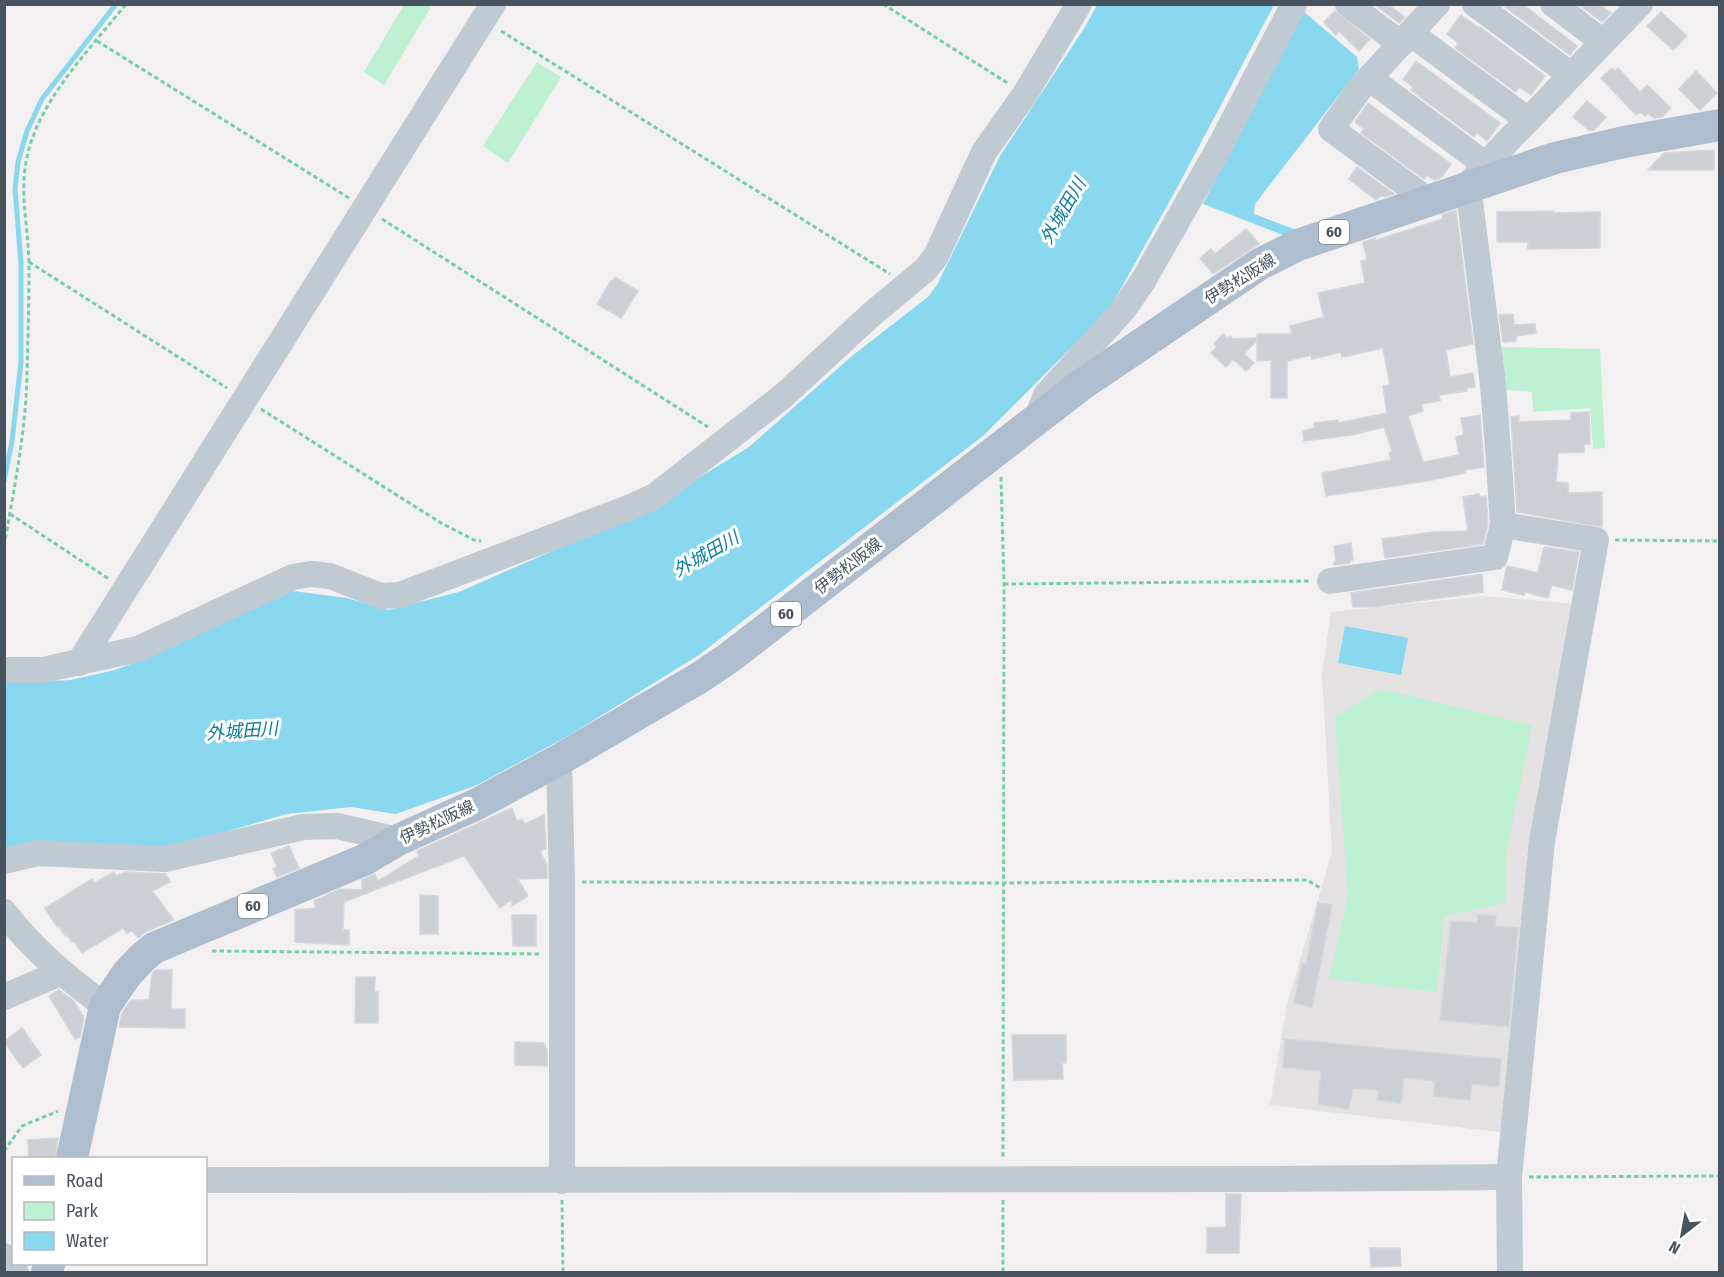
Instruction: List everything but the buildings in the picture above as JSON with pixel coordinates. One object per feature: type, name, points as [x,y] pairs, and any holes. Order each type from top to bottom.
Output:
[{"type":"main road","name":"伊勢松阪線","points":[[72,1157],[105,1006],[127,974],[154,948],[364,860],[398,840],[477,804],[559,760],[699,678],[730,657],[1082,385],[1260,264],[1298,245],[1422,201],[1477,175],[1624,142],[1719,125]]},
{"type":"street","points":[[4,670],[43,670],[138,649],[293,577],[310,574],[330,576],[381,596],[400,595],[655,496],[783,396],[872,314],[926,269],[936,256],[984,152],[1025,94],[1079,4]]},
{"type":"street","points":[[1035,420],[1046,395],[1124,310],[1143,281],[1220,146],[1294,4]]},
{"type":"street","points":[[1348,4],[1417,20],[1528,120]]},
{"type":"street","points":[[1475,4],[1572,75]]},
{"type":"street","points":[[1553,4],[1603,42]]},
{"type":"street","points":[[1477,175],[1603,42],[1631,7]]},
{"type":"street","points":[[79,663],[488,12]]},
{"type":"street","points":[[1417,20],[1361,87],[1331,129],[1418,193],[1422,201]]},
{"type":"street","points":[[1330,581],[1496,557],[1503,525],[1477,175],[1369,78]]},
{"type":"street","points":[[1503,525],[1596,540],[1542,841],[1509,1177],[1510,1272]]},
{"type":"street","points":[[559,760],[562,882],[562,1180]]},
{"type":"street","points":[[4,861],[38,853],[165,859],[303,827],[337,826],[398,840]]},
{"type":"street","points":[[4,912],[60,973],[105,1006]]},
{"type":"street","points":[[4,997],[60,973]]},
{"type":"street","points":[[207,1180],[1509,1177]]},
{"type":"street","points":[[4,1256],[16,1272]]},
{"type":"path","points":[[4,546],[27,377],[29,262],[22,203],[23,180],[34,133],[62,84],[126,4]]},
{"type":"path","points":[[883,4],[1025,94]]},
{"type":"path","points":[[488,12],[892,275]]},
{"type":"path","points":[[97,41],[365,208],[712,430]]},
{"type":"path","points":[[29,262],[441,524],[474,540],[486,541]]},
{"type":"path","points":[[1000,448],[1004,584],[1003,1272]]},
{"type":"path","points":[[10,514],[125,589]]},
{"type":"path","points":[[1596,540],[1719,541]]},
{"type":"path","points":[[1004,584],[1330,581]]},
{"type":"path","points":[[562,882],[1004,883],[1306,880],[1322,889]]},
{"type":"path","points":[[202,951],[561,954]]},
{"type":"path","points":[[4,1151],[22,1126],[52,1112],[83,1105]]},
{"type":"path","points":[[1509,1177],[1719,1176]]},
{"type":"path","points":[[562,1180],[563,1272]]},
{"type":"shaded area","points":[[1484,596],[1575,604],[1536,796],[1507,1133],[1270,1105],[1287,1004],[1332,852],[1322,674],[1331,612]]},
{"type":"green space","points":[[404,5],[432,5],[384,85],[364,72]]},
{"type":"green space","points":[[537,62],[561,77],[508,163],[483,146]]},
{"type":"green space","points":[[1493,347],[1600,349],[1605,448],[1593,449],[1590,408],[1533,412],[1532,392],[1498,389]]},
{"type":"green space","points":[[1381,689],[1532,725],[1506,854],[1506,903],[1444,916],[1437,992],[1329,979],[1348,896],[1335,716]]},
{"type":"water","name":"外城田川","points":[[1097,5],[1274,5],[1109,310],[984,435],[699,655],[570,735],[477,785],[396,814],[351,807],[287,814],[165,849],[5,848],[5,682],[71,680],[115,670],[293,591],[347,598],[388,610],[459,592],[633,518],[749,447],[852,356],[929,296],[938,283],[1000,156]]},
{"type":"water","points":[[1303,11],[1357,57],[1359,69],[1255,204],[1254,214],[1299,231],[1288,237],[1203,204]]},
{"type":"water","points":[[1345,626],[1408,638],[1401,675],[1338,663]]},
{"type":"waterway","points":[[4,481],[12,441],[21,362],[21,263],[15,189],[18,162],[27,131],[42,99],[116,4]]}]
